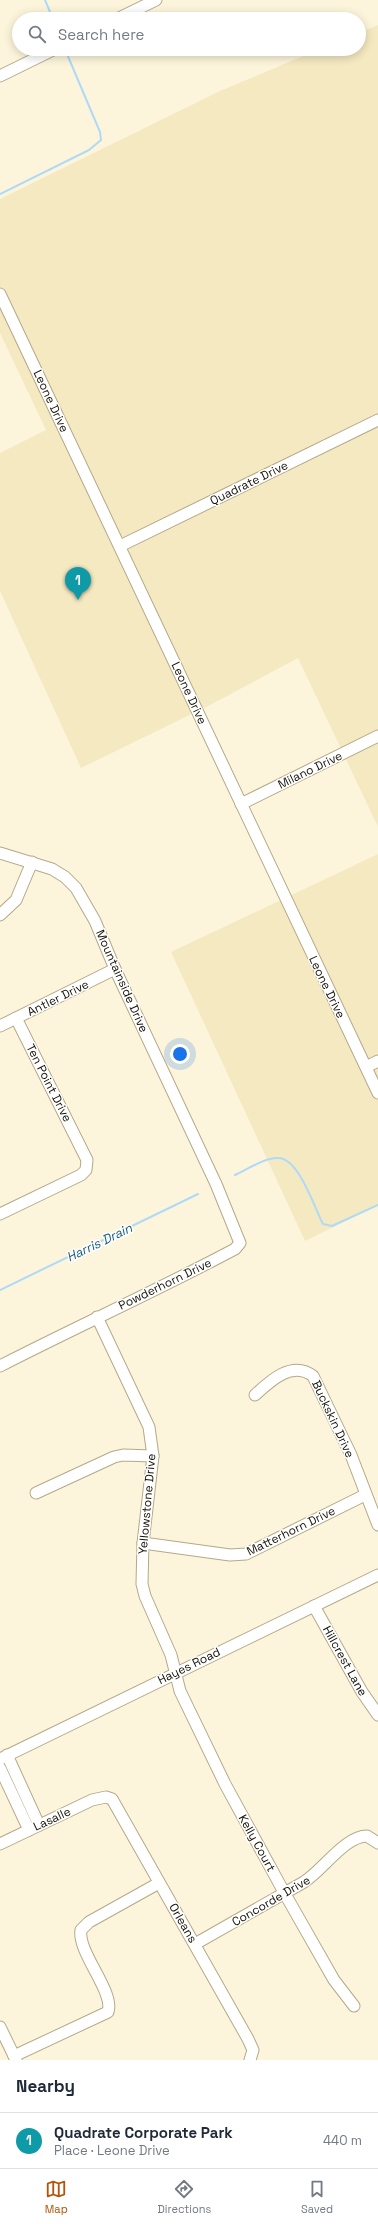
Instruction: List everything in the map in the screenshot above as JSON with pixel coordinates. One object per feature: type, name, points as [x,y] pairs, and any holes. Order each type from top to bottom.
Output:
[{"type":"street","points":[[131,12],[156,0]]},
{"type":"street","points":[[0,76],[41,56]]},
{"type":"street","name":"Leone Drive","points":[[0,294],[378,1093]]},
{"type":"street","name":"Quadrate Drive","points":[[120,546],[378,420]]},
{"type":"street","name":"Milano Drive","points":[[241,804],[378,736]]},
{"type":"street","name":"Mountainside Drive","points":[[0,853],[52,869],[65,877],[76,888],[95,921],[115,970],[202,1153]]},
{"type":"street","points":[[0,916],[16,900],[32,862]]},
{"type":"street","name":"Antler Drive","points":[[0,1026],[115,970]]},
{"type":"street","name":"Ten Point Drive","points":[[1,1212],[81,1175],[86,1170],[87,1160],[82,1147],[16,1018]]},
{"type":"street","points":[[366,1067],[378,1061]]},
{"type":"street","name":"Powderhorn Drive","points":[[0,1366],[97,1317],[178,1279],[235,1249],[240,1243],[202,1153]]},
{"type":"street","name":"Yellowstone Drive","points":[[97,1317],[149,1427],[153,1456],[141,1568],[143,1592],[171,1655],[175,1673]]},
{"type":"street","name":"Buckskin Drive","points":[[255,1395],[270,1382],[284,1373],[300,1370],[313,1376],[351,1455],[365,1495],[378,1525]]},
{"type":"street","points":[[36,1493],[114,1457],[124,1455],[153,1456]]},
{"type":"street","name":"Matterhorn Drive","points":[[143,1543],[230,1555],[246,1554],[365,1495]]},
{"type":"street","name":"Hayes Road","points":[[4,1757],[378,1575]]},
{"type":"street","name":"Hillcrest Lane","points":[[314,1606],[362,1692],[378,1715]]},
{"type":"street","name":"Kelly Court","points":[[175,1673],[180,1692],[224,1784],[334,1980],[354,2006]]},
{"type":"street","points":[[4,1757],[34,1827]]},
{"type":"street","points":[[0,1768],[34,1827]]},
{"type":"street","name":"Lasalle","points":[[0,1844],[92,1800],[106,1797]]},
{"type":"street","name":"Orleans","points":[[106,1797],[112,1799],[118,1806],[248,2038],[251,2057]]},
{"type":"street","name":"Concorde Drive","points":[[195,1944],[313,1877],[348,1842],[360,1836],[370,1837],[378,1843]]},
{"type":"street","points":[[0,2027],[15,2058],[101,2017],[108,2012],[107,2000],[82,1944],[81,1930],[89,1922],[160,1883]]},
{"type":"shaded area","points":[[378,25],[378,827],[298,658],[210,705],[81,768],[0,591],[0,453],[46,430],[0,333],[0,199],[220,91],[303,56],[366,56],[366,30]]},
{"type":"shaded area","points":[[378,854],[378,1205],[305,1241],[171,952]]},
{"type":"waterway","points":[[45,0],[50,12]]},
{"type":"waterway","points":[[0,194],[89,150],[101,140],[100,132],[68,56]]},
{"type":"waterway","name":"Harris Drain","points":[[235,1175],[256,1164],[273,1158],[286,1160],[299,1174],[323,1224],[332,1226],[378,1205]]},
{"type":"waterway","name":"Harris Drain","points":[[0,1290],[198,1194]]},
{"type":"place","name":"Quadrate Corporate Park","points":[[78,600]]}]
